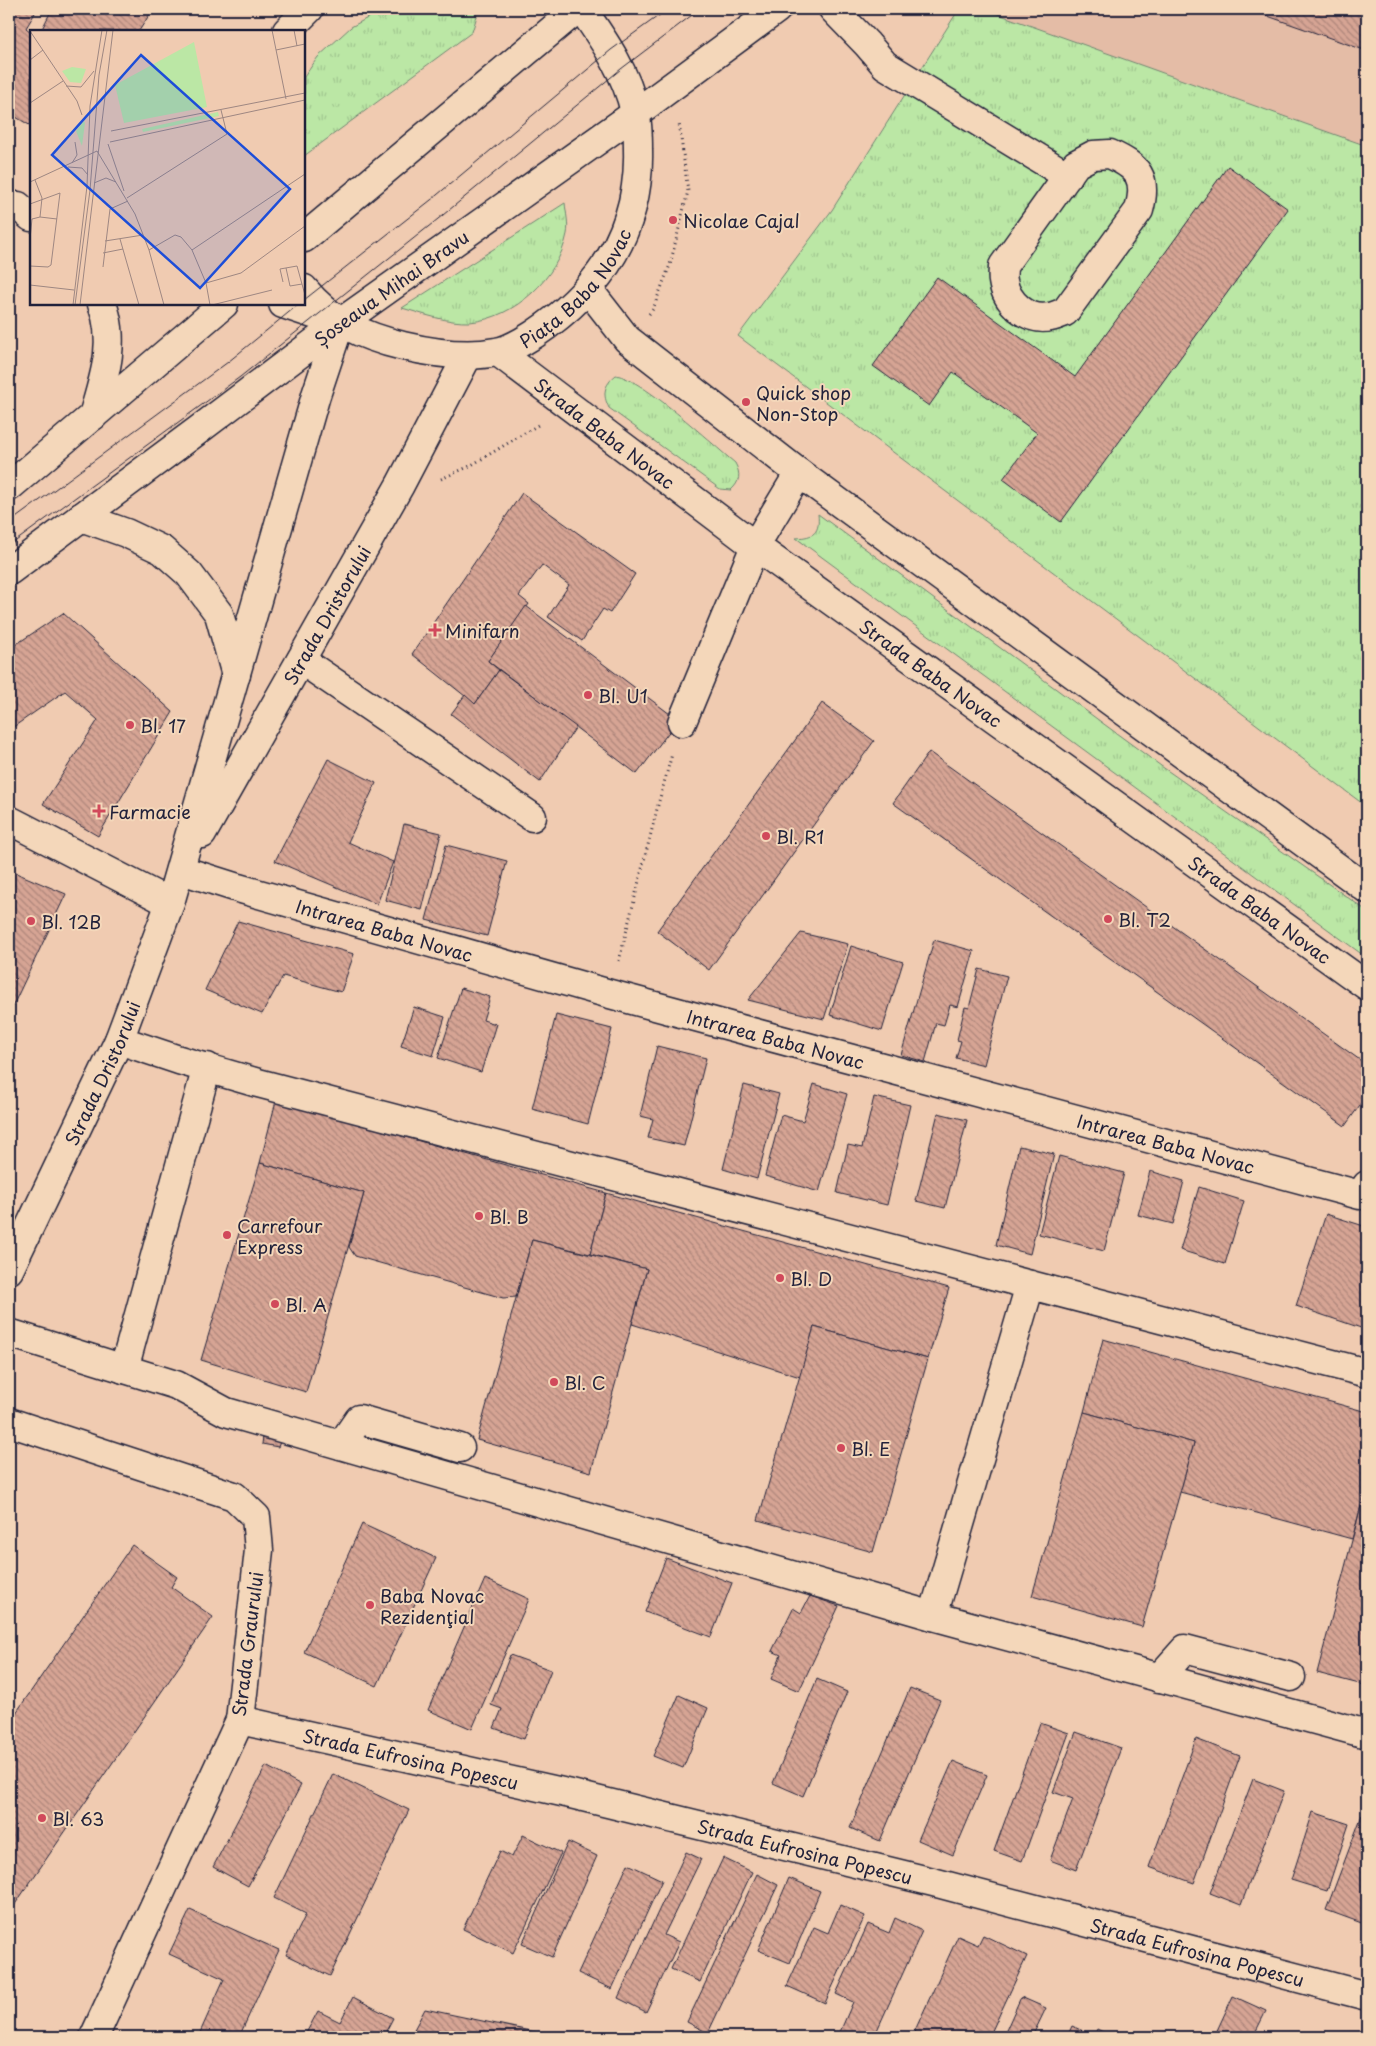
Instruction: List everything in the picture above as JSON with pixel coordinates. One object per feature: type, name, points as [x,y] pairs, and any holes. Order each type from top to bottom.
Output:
[{"type":"street","points":[[288,30],[310,9]]},
{"type":"street","points":[[305,237],[577,9]]},
{"type":"street","name":"Piața Baba Novac","points":[[305,290],[340,323],[380,340],[423,351],[468,355],[498,352],[533,335],[571,306],[588,289],[617,246],[628,223],[638,168],[636,113],[621,69],[611,50],[582,9]]},
{"type":"street","name":"Șoseaua Mihai Bravu","points":[[9,571],[340,323],[636,113],[777,9]]},
{"type":"street","points":[[833,9],[868,44],[885,65],[1068,176]]},
{"type":"street","points":[[1093,154],[1110,154],[1130,163],[1140,178],[1143,194],[1139,210],[1065,312],[1050,318],[1038,318],[1022,311],[1008,298],[1002,280],[1004,266],[1068,176],[1076,164],[1093,154]]},
{"type":"street","points":[[588,289],[628,339],[799,473],[1367,889]]},
{"type":"street","points":[[93,416],[108,362],[108,321],[102,305]]},
{"type":"street","points":[[9,487],[223,305]]},
{"type":"street","points":[[286,305],[340,323]]},
{"type":"street","name":"Strada Dristorului","points":[[12,1252],[119,1040],[170,903],[313,405],[340,323]]},
{"type":"street","name":"Strada Baba Novac","points":[[498,352],[755,546],[1367,986]]},
{"type":"street","name":"Strada Dristorului","points":[[181,870],[400,485],[468,355]]},
{"type":"street","points":[[682,722],[755,546],[799,473]]},
{"type":"street","points":[[81,517],[126,533],[162,550],[189,574],[219,614],[236,675]]},
{"type":"street","points":[[301,660],[532,818]]},
{"type":"street","points":[[9,820],[170,903]]},
{"type":"street","name":"Intrarea Baba Novac","points":[[181,870],[610,994],[1365,1193]]},
{"type":"street","points":[[119,1040],[258,1083],[1367,1373]]},
{"type":"street","points":[[124,1369],[207,1067]]},
{"type":"street","points":[[933,1616],[1030,1285]]},
{"type":"street","points":[[9,1333],[176,1385],[226,1412],[933,1616],[1367,1734]]},
{"type":"street","points":[[340,1445],[359,1419],[460,1448]]},
{"type":"street","name":"Strada Graurului","points":[[9,1422],[234,1496],[256,1517],[259,1550],[240,1720],[94,2037]]},
{"type":"street","points":[[1159,1678],[1185,1649],[1291,1677]]},
{"type":"street","name":"Strada Eufrosina Popescu","points":[[240,1720],[570,1794],[923,1880],[1367,1996]]},
{"type":"path","points":[[628,339],[653,309],[670,265],[688,191],[674,85]]},
{"type":"path","points":[[400,485],[426,486],[470,466],[542,423],[565,402]]},
{"type":"path","points":[[610,994],[625,942],[658,804],[682,722]]},
{"type":"shaded area","points":[[984,9],[1367,9],[1367,146]]},
{"type":"green space","points":[[384,9],[472,9],[477,16],[472,32],[305,155],[305,76],[318,57],[351,27]]},
{"type":"green space","points":[[959,9],[984,9],[1367,146],[1367,807],[738,336],[832,210]]},
{"type":"green space","points":[[565,203],[568,230],[562,250],[544,280],[518,304],[503,313],[487,319],[470,322],[444,320],[402,308]]},
{"type":"green space","points":[[616,375],[628,379],[659,399],[735,463],[739,478],[734,487],[731,490],[720,489],[609,408],[605,398],[605,390],[609,382]]},
{"type":"green space","points":[[818,514],[1161,766],[1367,911],[1367,958],[796,538],[811,535],[817,530]]},
{"type":"building","points":[[9,9],[29,9],[35,13],[26,28],[30,31],[30,125],[9,113]]},
{"type":"building","points":[[52,9],[153,9],[140,30],[42,30]]},
{"type":"building","points":[[1264,9],[1367,9],[1367,51],[1262,14]]},
{"type":"building","points":[[1228,166],[1288,209],[1061,522],[1003,479],[1037,433],[953,372],[929,406],[873,366],[937,277],[1075,377]]},
{"type":"building","points":[[522,493],[635,574],[610,613],[603,609],[582,641],[548,617],[569,585],[542,565],[519,596],[529,604],[488,661],[499,670],[475,704],[412,654]]},
{"type":"building","name":"Bl. U1","points":[[526,606],[678,720],[637,774],[488,661]]},
{"type":"building","name":"Bl. 17","points":[[63,613],[173,712],[98,836],[43,804],[98,720],[65,691],[9,730],[9,649]]},
{"type":"building","points":[[499,670],[576,727],[540,782],[451,714],[465,695],[475,704]]},
{"type":"building","name":"Bl. R1","points":[[822,703],[874,741],[709,970],[657,931]]},
{"type":"building","name":"Bl. T2","points":[[929,752],[1367,1065],[1367,1095],[1345,1126],[893,803]]},
{"type":"building","points":[[328,759],[376,783],[348,842],[393,862],[377,904],[275,861]]},
{"type":"building","points":[[404,824],[441,833],[422,910],[385,900]]},
{"type":"building","points":[[446,845],[507,861],[487,936],[426,920]]},
{"type":"building","name":"Bl. 12B","points":[[9,870],[66,894],[9,1014]]},
{"type":"building","points":[[238,921],[354,954],[341,992],[283,976],[262,1014],[205,990]]},
{"type":"building","points":[[801,933],[848,944],[824,1019],[748,1000]]},
{"type":"building","points":[[934,940],[974,951],[958,1007],[950,1005],[944,1025],[936,1023],[925,1062],[901,1055]]},
{"type":"building","points":[[851,946],[903,962],[882,1031],[830,1015]]},
{"type":"building","points":[[979,969],[1007,976],[984,1065],[956,1058],[961,1041],[957,1040],[965,1007],[969,1008]]},
{"type":"building","points":[[461,988],[490,997],[483,1020],[496,1024],[481,1072],[438,1058]]},
{"type":"building","points":[[414,1007],[445,1017],[433,1056],[401,1046]]},
{"type":"building","points":[[556,1015],[612,1029],[588,1124],[532,1109]]},
{"type":"building","points":[[657,1046],[706,1058],[684,1146],[648,1138],[653,1119],[640,1116]]},
{"type":"building","points":[[814,1084],[847,1094],[819,1192],[765,1176],[781,1115],[803,1121]]},
{"type":"building","points":[[744,1085],[779,1094],[757,1179],[723,1169]]},
{"type":"building","points":[[874,1097],[910,1105],[887,1205],[837,1193],[848,1145],[862,1148]]},
{"type":"building","name":"Bl. B","points":[[276,1101],[606,1193],[590,1254],[532,1240],[516,1297],[503,1298],[355,1256],[349,1247],[364,1193],[260,1163]]},
{"type":"building","points":[[938,1113],[967,1120],[945,1208],[916,1201]]},
{"type":"building","points":[[1019,1146],[1054,1154],[1030,1254],[996,1245]]},
{"type":"building","points":[[1059,1156],[1124,1173],[1104,1251],[1039,1234]]},
{"type":"building","name":"Bl. A","points":[[260,1163],[364,1193],[306,1392],[201,1360]]},
{"type":"building","points":[[1150,1171],[1184,1181],[1173,1224],[1138,1215]]},
{"type":"building","points":[[1199,1187],[1244,1201],[1225,1264],[1180,1250]]},
{"type":"building","name":"Bl. D","points":[[606,1193],[949,1288],[928,1359],[814,1327],[800,1377],[632,1324],[647,1269],[590,1254]]},
{"type":"building","points":[[1326,1214],[1367,1227],[1367,1309],[1361,1328],[1296,1306]]},
{"type":"building","name":"Bl. C","points":[[532,1240],[647,1269],[591,1472],[477,1440]]},
{"type":"building","name":"Bl. E","points":[[814,1327],[928,1359],[873,1552],[758,1520]]},
{"type":"building","points":[[1103,1339],[1367,1412],[1367,1496],[1364,1495],[1352,1539],[1180,1492],[1194,1443],[1084,1412]]},
{"type":"building","points":[[1084,1412],[1194,1443],[1142,1627],[1032,1596]]},
{"type":"building","points":[[264,1430],[283,1434],[278,1447],[262,1444]]},
{"type":"building","points":[[1364,1495],[1367,1496],[1367,1686],[1317,1673]]},
{"type":"building","name":"Baba Novac Rezidenţial","points":[[362,1524],[436,1558],[377,1686],[304,1652]]},
{"type":"building","name":"Bl. 63","points":[[132,1545],[177,1577],[171,1587],[213,1617],[9,1913],[9,1723]]},
{"type":"building","points":[[666,1558],[732,1583],[711,1637],[645,1612]]},
{"type":"building","points":[[485,1579],[529,1599],[472,1729],[428,1710]]},
{"type":"building","points":[[810,1596],[839,1606],[799,1691],[771,1679],[781,1655],[772,1651],[793,1608],[801,1613]]},
{"type":"building","points":[[510,1655],[551,1670],[524,1739],[494,1728],[502,1709],[491,1705]]},
{"type":"building","points":[[817,1679],[847,1692],[803,1796],[773,1783]]},
{"type":"building","points":[[910,1688],[940,1700],[880,1841],[850,1828]]},
{"type":"building","points":[[679,1695],[708,1708],[683,1768],[653,1756]]},
{"type":"building","points":[[1040,1723],[1069,1733],[1022,1861],[994,1851]]},
{"type":"building","points":[[1076,1732],[1121,1748],[1076,1870],[1050,1860],[1073,1799],[1053,1792]]},
{"type":"building","points":[[1196,1739],[1240,1756],[1194,1883],[1149,1867]]},
{"type":"building","points":[[953,1761],[987,1775],[953,1855],[918,1840]]},
{"type":"building","points":[[266,1766],[301,1785],[248,1886],[213,1867]]},
{"type":"building","points":[[333,1774],[409,1810],[330,1976],[286,1955],[306,1914],[274,1898]]},
{"type":"building","points":[[1253,1779],[1284,1791],[1241,1905],[1210,1893]]},
{"type":"building","points":[[1313,1812],[1349,1824],[1327,1891],[1291,1880]]},
{"type":"building","points":[[1362,1815],[1367,1818],[1367,1925],[1326,1910]]},
{"type":"building","points":[[523,1835],[561,1853],[513,1953],[463,1929],[500,1851],[512,1857]]},
{"type":"building","points":[[568,1842],[597,1856],[552,1957],[522,1944]]},
{"type":"building","points":[[686,1852],[701,1859],[664,1935],[679,1942],[646,2012],[618,1998]]},
{"type":"building","points":[[723,1858],[752,1872],[700,1982],[671,1969]]},
{"type":"building","points":[[628,1864],[662,1880],[612,1989],[578,1973]]},
{"type":"building","points":[[757,1874],[778,1885],[708,2033],[687,2022]]},
{"type":"building","points":[[789,1878],[820,1891],[790,1963],[758,1950]]},
{"type":"building","points":[[840,1905],[865,1916],[825,2003],[787,1986],[814,1927],[828,1933]]},
{"type":"building","points":[[190,1910],[279,1950],[239,2037],[198,2037],[224,1979],[169,1954]]},
{"type":"building","points":[[895,1918],[922,1931],[874,2037],[852,2037],[840,2032],[853,2002],[836,1994],[868,1924],[889,1933]]},
{"type":"building","points":[[983,1935],[1027,1956],[989,2037],[912,2037],[958,1936],[978,1945]]},
{"type":"building","points":[[1233,1996],[1266,2011],[1253,2037],[1214,2037]]},
{"type":"building","points":[[353,1997],[393,2018],[383,2037],[304,2037],[318,2011],[340,2022]]},
{"type":"building","points":[[1021,1997],[1046,2008],[1032,2037],[1003,2037]]},
{"type":"building","points":[[425,2009],[559,2037],[410,2037]]},
{"type":"building","points":[[1072,2026],[1094,2036],[1097,2029],[1113,2037],[1067,2037]]},
{"type":"tram line","points":[[305,299],[431,200],[611,50],[668,9]]},
{"type":"tram line","points":[[9,546],[240,377],[443,215],[621,69],[700,9]]},
{"type":"tram line","points":[[9,523],[228,362],[298,305]]},
{"type":"place","name":"Nicolae Cajal","points":[[673,220]]},
{"type":"place","name":"Quick shop Non-Stop","points":[[746,402]]},
{"type":"place","name":"Minifarn","points":[[435,630]]},
{"type":"place","name":"Bl. U1","points":[[588,695]]},
{"type":"place","name":"Bl. 17","points":[[130,725]]},
{"type":"place","name":"Farmacie","points":[[99,811]]},
{"type":"place","name":"Bl. R1","points":[[766,836]]},
{"type":"place","name":"Bl. T2","points":[[1108,919]]},
{"type":"place","name":"Bl. 12B","points":[[31,921]]},
{"type":"place","name":"Bl. B","points":[[479,1216]]},
{"type":"place","name":"Carrefour Express","points":[[227,1235]]},
{"type":"place","name":"Bl. D","points":[[780,1278]]},
{"type":"place","name":"Bl. A","points":[[275,1304]]},
{"type":"place","name":"Bl. C","points":[[554,1382]]},
{"type":"place","name":"Bl. E","points":[[841,1448]]},
{"type":"place","name":"Baba Novac Rezidenţial","points":[[370,1605]]},
{"type":"place","name":"Bl. 63","points":[[42,1818]]}]
